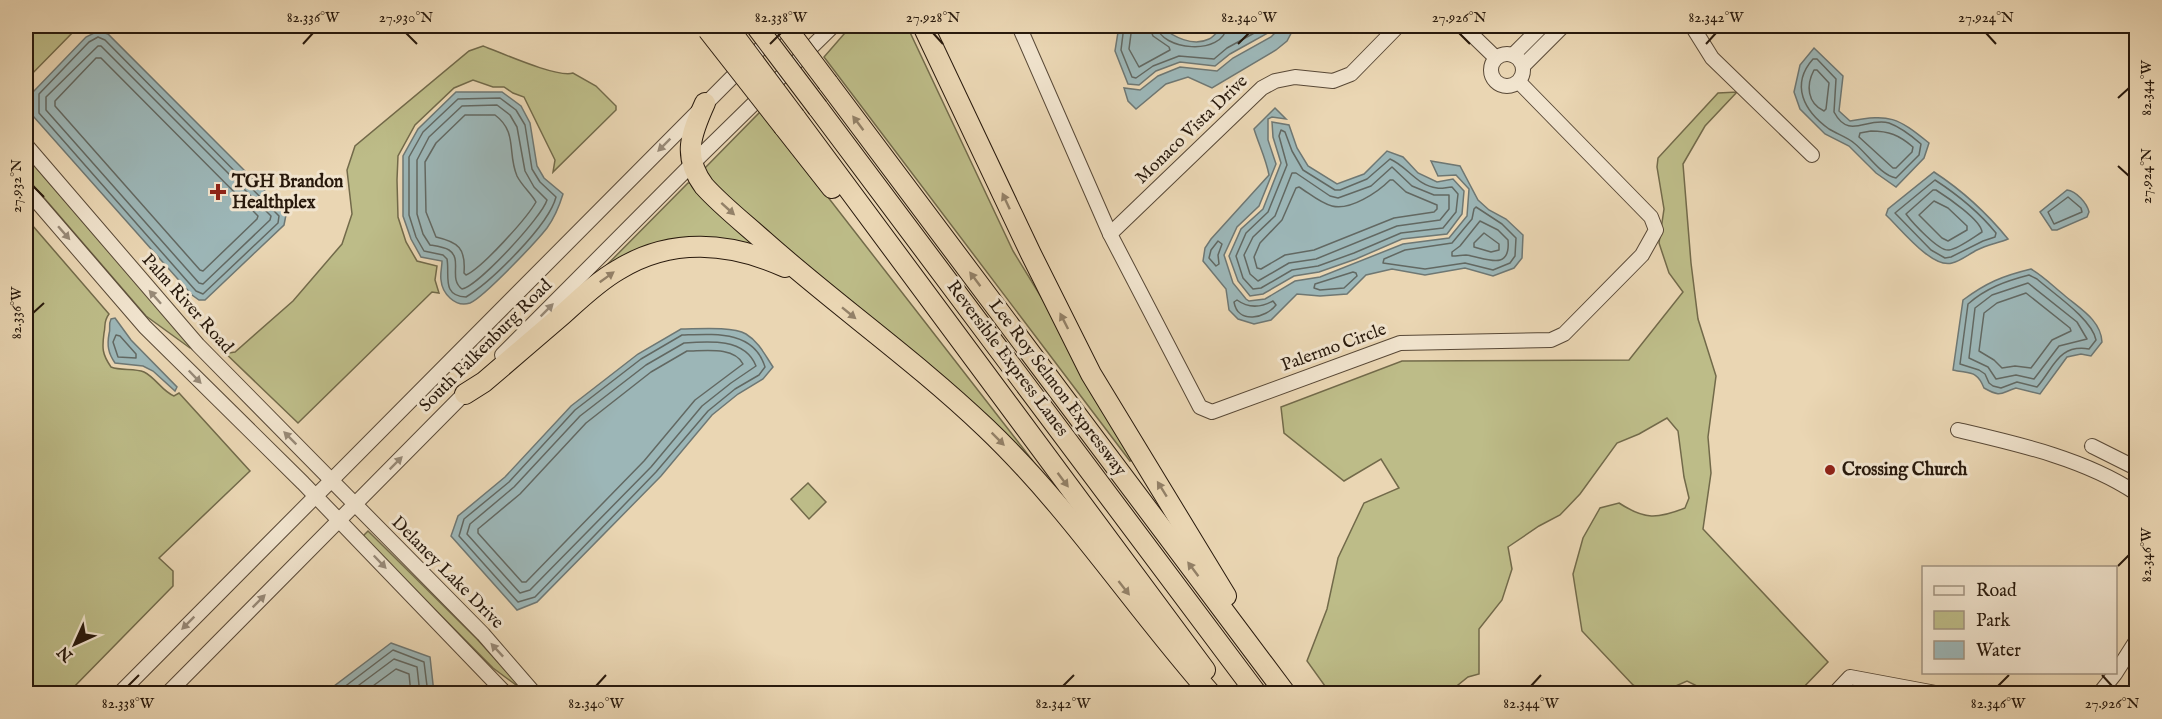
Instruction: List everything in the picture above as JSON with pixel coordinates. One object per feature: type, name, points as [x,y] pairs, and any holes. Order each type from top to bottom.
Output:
[{"type":"highway","points":[[744,26],[801,115],[954,331],[1223,693]]},
{"type":"highway","name":"Reversible Express Lanes","points":[[756,26],[801,115],[909,228],[1257,693]]},
{"type":"highway","name":"Lee Roy Selmon Expressway","points":[[784,26],[1286,693]]},
{"type":"highway","points":[[922,26],[1091,374],[1183,522],[1266,666]]},
{"type":"highway","points":[[713,27],[801,115]]},
{"type":"highway","points":[[705,103],[692,137],[692,164],[708,191],[804,276],[947,392],[1007,448],[1053,499],[1171,648],[1211,693]]},
{"type":"highway","points":[[465,394],[484,382],[606,278],[630,263],[654,253],[694,246],[729,248],[766,258],[804,276]]},
{"type":"street","name":"South Falkenburg Road","points":[[119,693],[784,26]]},
{"type":"street","name":"South Falkenburg Road","points":[[167,693],[692,164],[833,26]]},
{"type":"street","name":"Palermo Circle","points":[[1019,26],[1110,234],[1200,407],[1212,412],[1400,343],[1551,340],[1564,334],[1642,255],[1656,230],[1651,217],[1519,82]]},
{"type":"street","name":"Monaco Vista Drive","points":[[1110,234],[1262,88],[1275,81],[1295,77],[1332,81],[1351,74],[1398,26]]},
{"type":"street","points":[[1463,26],[1496,58]]},
{"type":"street","points":[[1542,26],[1513,55],[1502,55],[1496,58],[1491,74],[1497,83],[1508,87],[1519,82],[1523,66],[1563,26]]},
{"type":"street","points":[[1692,26],[1712,58],[1812,155]]},
{"type":"street","points":[[1513,55],[1523,66]]},
{"type":"street","name":"Palm River Road","points":[[26,146],[198,345],[330,480]]},
{"type":"street","points":[[26,189],[145,327],[339,520],[506,693]]},
{"type":"street","points":[[1958,430],[2033,447],[2132,490],[2136,470],[2092,446]]},
{"type":"street","name":"Delaney Lake Drive","points":[[330,480],[483,634],[536,693]]},
{"type":"street","points":[[2117,672],[2136,641]]},
{"type":"street","points":[[2099,693],[2116,674]]},
{"type":"street","points":[[1834,693],[1850,677],[1941,693]]},
{"type":"green space","points":[[26,26],[79,26],[26,80]]},
{"type":"green space","points":[[851,26],[907,26],[1013,251],[1133,460],[1130,461],[824,57]]},
{"type":"green space","points":[[483,46],[555,72],[573,73],[596,86],[616,106],[616,110],[553,172],[555,160],[524,97],[504,87],[493,87],[473,80],[454,88],[415,125],[398,156],[398,217],[406,242],[417,261],[437,266],[435,280],[439,293],[432,292],[298,423],[221,349],[221,344],[229,353],[235,352],[293,301],[342,244],[352,214],[347,170],[355,146],[469,51]]},
{"type":"green space","points":[[1737,92],[1705,126],[1683,164],[1698,319],[1716,376],[1708,437],[1711,473],[1703,529],[1828,662],[1798,693],[1711,693],[1687,681],[1662,692],[1648,692],[1633,685],[1582,631],[1573,574],[1583,538],[1600,508],[1619,503],[1644,515],[1659,516],[1685,508],[1689,498],[1678,431],[1667,418],[1617,443],[1580,494],[1560,515],[1508,547],[1512,569],[1502,600],[1479,629],[1479,674],[1468,677],[1448,693],[1330,693],[1307,661],[1327,609],[1338,558],[1364,503],[1399,488],[1381,459],[1344,481],[1284,433],[1281,407],[1402,361],[1629,360],[1683,292],[1669,273],[1659,243],[1664,209],[1657,167],[1658,158],[1718,93]]},
{"type":"green space","points":[[761,111],[1043,474],[1040,476],[725,200],[701,172]]},
{"type":"green space","points":[[26,156],[192,347],[190,348],[146,316],[26,177]]},
{"type":"green space","points":[[688,183],[692,183],[770,250],[720,242],[590,282]]},
{"type":"green space","points":[[26,218],[109,314],[105,321],[103,347],[111,367],[144,372],[170,394],[174,396],[179,393],[250,471],[159,558],[173,571],[173,586],[68,693],[26,693]]},
{"type":"green space","points":[[808,483],[826,502],[809,519],[791,499]]},
{"type":"green space","points":[[368,531],[477,639],[526,693],[523,693],[493,668],[364,538]]},
{"type":"water","points":[[1119,26],[1161,26],[1177,37],[1196,42],[1211,38],[1223,26],[1276,26],[1268,33],[1230,54],[1215,66],[1180,62],[1156,71],[1139,85],[1128,84],[1115,51]]},
{"type":"water","points":[[1282,26],[1295,26],[1287,41],[1212,88],[1188,77],[1166,84],[1136,109],[1128,101],[1124,88],[1140,90],[1158,76],[1180,67],[1217,71],[1233,58],[1271,37]]},
{"type":"water","points":[[98,31],[108,34],[281,207],[286,215],[284,225],[205,300],[199,300],[192,295],[33,116],[33,92],[86,37]]},
{"type":"water","points":[[1814,48],[1843,76],[1839,111],[1850,121],[1875,118],[1892,120],[1909,128],[1929,143],[1924,158],[1896,187],[1876,173],[1849,146],[1825,134],[1800,109],[1794,92],[1800,65]]},
{"type":"water","points":[[456,92],[502,92],[521,106],[530,123],[537,166],[544,178],[563,194],[555,216],[541,235],[486,291],[477,299],[464,304],[454,301],[444,290],[441,280],[442,261],[421,257],[411,239],[403,216],[403,156],[418,129]]},
{"type":"water","points":[[1275,108],[1286,119],[1272,117],[1268,119],[1268,140],[1276,164],[1259,206],[1237,227],[1224,255],[1233,283],[1249,301],[1265,299],[1295,281],[1320,277],[1403,244],[1449,238],[1467,216],[1469,189],[1456,175],[1438,176],[1431,161],[1460,166],[1478,200],[1489,210],[1506,219],[1523,235],[1522,258],[1514,268],[1493,276],[1465,268],[1425,275],[1392,269],[1366,275],[1347,294],[1320,296],[1297,294],[1271,320],[1254,324],[1238,319],[1229,310],[1226,289],[1203,261],[1205,248],[1269,175],[1254,129]]},
{"type":"water","points":[[1272,122],[1289,125],[1297,148],[1308,166],[1337,184],[1364,174],[1387,151],[1403,157],[1418,173],[1437,182],[1453,179],[1464,191],[1462,214],[1447,234],[1402,239],[1319,272],[1294,276],[1263,294],[1250,296],[1238,281],[1229,256],[1241,229],[1263,209],[1281,163],[1273,137]]},
{"type":"water","points":[[1934,172],[1974,202],[2008,239],[1981,248],[1952,263],[1935,260],[1917,246],[1886,215],[1888,209]]},
{"type":"water","points":[[2067,190],[2081,198],[2089,212],[2087,217],[2052,230],[2040,212]]},
{"type":"water","points":[[2031,269],[2088,315],[2098,327],[2102,342],[2091,356],[2081,354],[2067,357],[2040,394],[2016,388],[2001,394],[1994,393],[1984,388],[1976,375],[1953,370],[1963,300],[1995,281]]},
{"type":"water","points":[[115,318],[131,340],[177,387],[175,391],[153,371],[143,366],[115,363],[109,352],[108,342],[110,321]]},
{"type":"water","points":[[705,328],[740,331],[751,337],[773,367],[763,379],[738,394],[712,415],[661,476],[537,602],[517,610],[451,536],[458,516],[505,477],[571,406],[638,354],[681,329]]},
{"type":"water","points":[[391,643],[430,657],[434,693],[316,693],[330,689]]},
{"type":"place","name":"TGH Brandon Healthplex","points":[[218,192]]},
{"type":"place","name":"Crossing Church","points":[[1830,470]]}]
